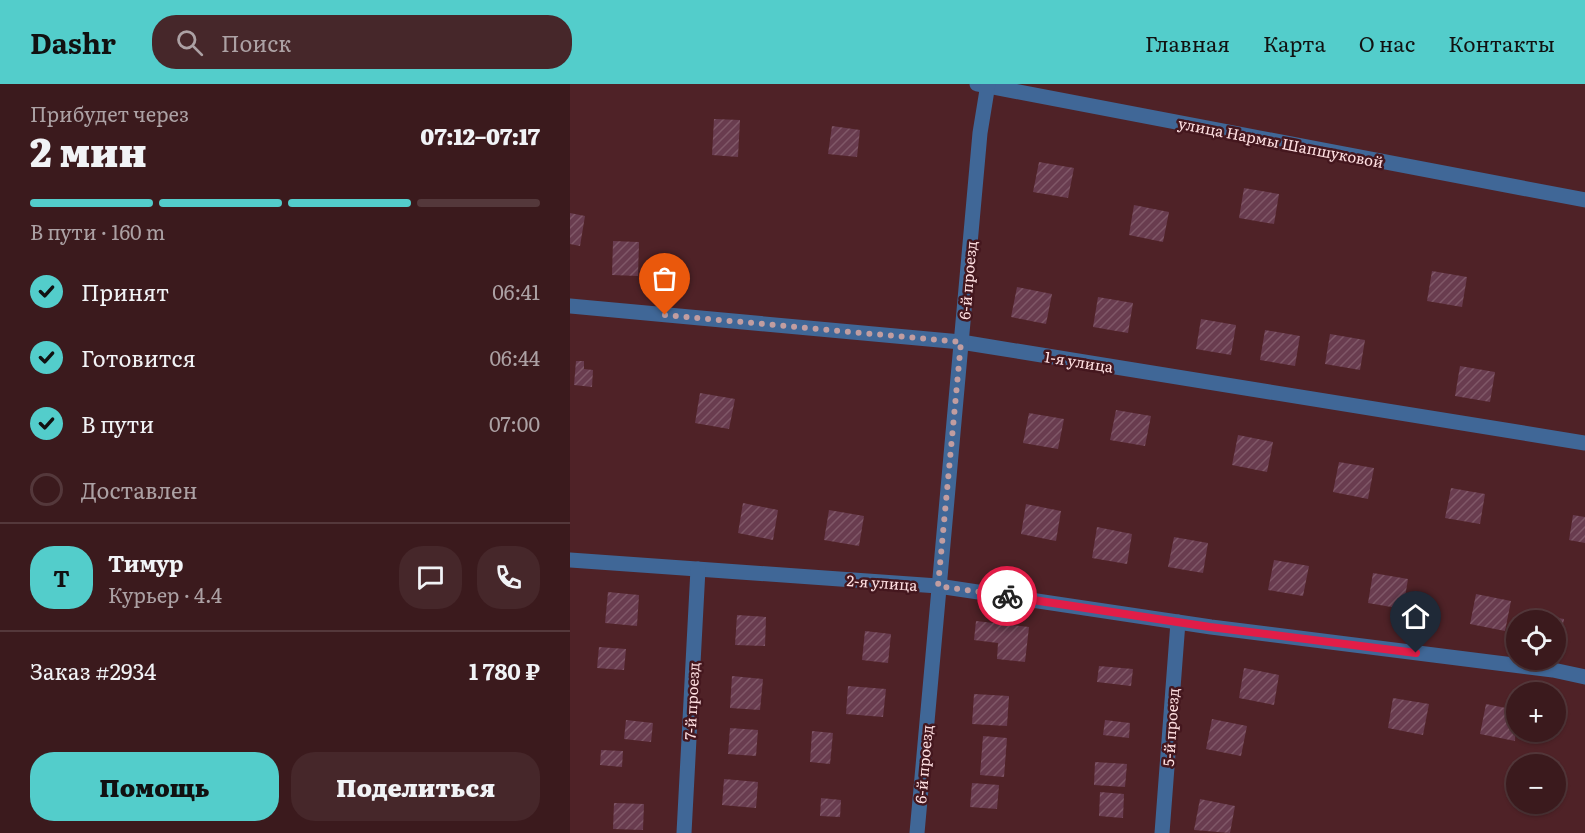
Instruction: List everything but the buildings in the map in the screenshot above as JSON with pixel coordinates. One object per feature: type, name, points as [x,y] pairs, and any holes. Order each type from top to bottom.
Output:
[{"type":"street","name":"улица Нармы Шапшуковой","points":[[984,84],[1585,200]]},
{"type":"street","name":"6-й проезд","points":[[917,833],[984,84]]},
{"type":"street","name":"1-я улица","points":[[570,306],[961,342],[1585,443]]},
{"type":"street","name":"2-я улица","points":[[570,560],[938,586],[1178,622],[1554,670],[1585,677]]},
{"type":"street","name":"7-й проезд","points":[[684,833],[699,569]]},
{"type":"street","name":"5-й проезд","points":[[1162,833],[1178,622]]},
{"type":"way so far","points":[[665,315],[961,342],[938,586],[1007,596]]},
{"type":"route","points":[[1007,596],[1210,627],[1416,653]]}]
